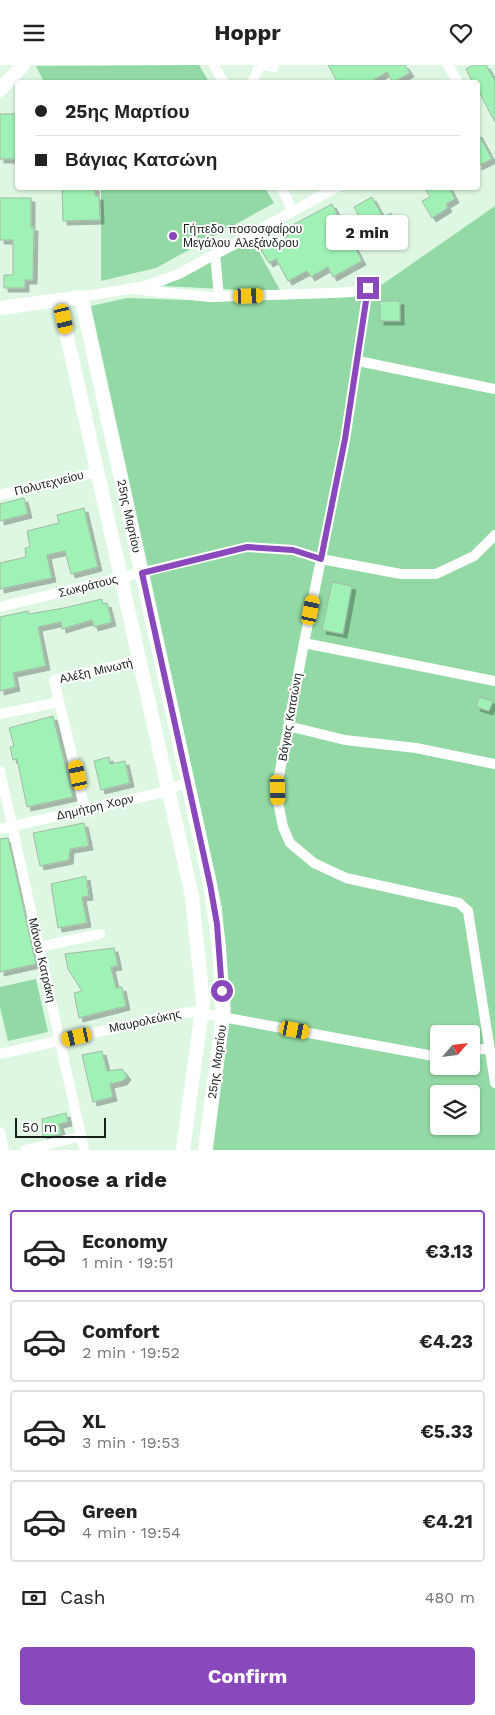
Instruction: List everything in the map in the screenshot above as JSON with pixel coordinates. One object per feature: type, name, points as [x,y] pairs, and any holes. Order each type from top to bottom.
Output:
[{"type":"street","points":[[0,90],[23,65]]},
{"type":"street","points":[[214,65],[222,80]]},
{"type":"street","points":[[254,80],[261,65],[274,67]]},
{"type":"street","points":[[448,65],[456,80]]},
{"type":"street","points":[[282,190],[293,211]]},
{"type":"street","points":[[0,308],[130,289],[157,282],[184,271],[331,190]]},
{"type":"street","points":[[130,289],[219,297],[215,254]]},
{"type":"street","name":"Βάγιας Κατσώνη","points":[[219,297],[333,293],[368,288],[345,439],[288,726],[278,790],[283,827],[290,843],[314,863],[346,878],[450,900],[462,905],[468,911],[495,1083]]},
{"type":"street","name":"25ης Μαρτίου","points":[[81,297],[188,782],[217,924],[223,1016],[205,1150]]},
{"type":"street","name":"25ης Μαρτίου","points":[[59,300],[192,896],[202,978],[203,1013],[183,1150]]},
{"type":"street","points":[[358,361],[495,389]]},
{"type":"street","name":"Πολυτεχνείου","points":[[0,495],[98,472]]},
{"type":"street","name":"Σωκράτους","points":[[0,607],[247,547],[293,550],[321,559],[401,573],[436,574],[474,556],[495,535]]},
{"type":"street","points":[[304,643],[495,681]]},
{"type":"street","name":"Αλέξη Μινωτή","points":[[0,714],[59,701],[54,682],[58,679],[140,660]]},
{"type":"street","points":[[59,701],[85,810]]},
{"type":"street","points":[[288,726],[344,740],[416,747],[495,764]]},
{"type":"street","name":"Μάνου Κατράκη","points":[[0,771],[84,1150]]},
{"type":"street","name":"Δημήτρη Χορν","points":[[0,829],[168,791],[188,782]]},
{"type":"street","points":[[39,947],[100,934]]},
{"type":"street","name":"Μαυρολεύκης","points":[[0,1054],[182,1013],[203,1013],[430,1055]]},
{"type":"street","points":[[480,1049],[489,1047]]},
{"type":"street","points":[[0,1132],[4,1150]]},
{"type":"street","points":[[25,1150],[81,1136]]},
{"type":"green space","points":[[199,65],[208,80],[43,80],[36,66]]},
{"type":"green space","points":[[101,190],[266,190],[274,203],[156,268],[101,281]]},
{"type":"green space","points":[[495,206],[495,1050],[478,953],[495,1088],[495,1150],[213,1150],[231,1009],[222,907],[91,306],[127,298],[219,301],[370,293]]},
{"type":"green space","points":[[253,241],[281,292],[163,286]]},
{"type":"green space","points":[[36,979],[48,1032],[8,1041],[0,1007],[0,987]]},
{"type":"building","points":[[328,65],[405,65],[410,73],[397,80],[392,80],[387,72],[373,80],[336,80]]},
{"type":"building","points":[[473,65],[486,65],[495,81],[495,122],[480,94],[480,80],[472,80],[466,69]]},
{"type":"building","points":[[0,114],[15,114],[15,159],[0,159]]},
{"type":"building","points":[[480,137],[492,159],[480,165]]},
{"type":"building","points":[[62,190],[95,190],[95,196],[99,196],[100,220],[63,221]]},
{"type":"building","points":[[426,190],[450,190],[455,199],[446,204],[448,208],[432,218],[422,201],[430,197]]},
{"type":"building","points":[[372,197],[383,217],[391,213],[402,232],[386,241],[383,235],[372,241],[354,207]]},
{"type":"building","points":[[0,198],[31,198],[31,227],[34,227],[33,280],[25,280],[25,288],[4,288],[4,275],[13,275],[13,240],[0,240]]},
{"type":"building","points":[[332,204],[362,261],[333,277],[328,267],[311,277],[307,271],[288,281],[276,259],[269,263],[261,250],[288,236],[285,229]]},
{"type":"building","points":[[380,301],[400,301],[400,321],[380,321]]},
{"type":"building","points":[[24,498],[28,514],[0,521],[0,504]]},
{"type":"building","points":[[84,508],[98,567],[71,574],[65,551],[47,555],[52,578],[0,589],[0,563],[26,557],[25,548],[30,547],[27,531],[59,523],[57,515]]},
{"type":"building","points":[[332,582],[352,586],[343,634],[322,630]]},
{"type":"building","points":[[102,599],[103,604],[107,603],[112,622],[94,627],[92,620],[62,629],[61,622],[38,627],[46,666],[13,673],[16,687],[0,691],[0,617],[28,611],[29,614],[64,608]]},
{"type":"building","points":[[479,697],[493,701],[489,711],[476,707]]},
{"type":"building","points":[[53,716],[73,797],[27,807],[17,759],[13,760],[10,747],[14,746],[9,728]]},
{"type":"building","points":[[109,757],[110,764],[125,761],[130,783],[101,790],[94,761]]},
{"type":"building","points":[[84,823],[89,846],[70,849],[69,860],[40,866],[33,833]]},
{"type":"building","points":[[8,838],[36,964],[0,972],[0,839]]},
{"type":"building","points":[[86,876],[89,896],[82,897],[87,923],[58,928],[51,884]]},
{"type":"building","points":[[114,948],[118,966],[111,967],[116,988],[122,987],[126,1006],[79,1018],[74,993],[82,991],[68,969],[65,954]]},
{"type":"building","points":[[102,1051],[107,1071],[122,1069],[127,1076],[123,1081],[110,1084],[113,1097],[93,1102],[82,1055]]},
{"type":"building","points":[[66,1113],[68,1122],[59,1124],[62,1134],[43,1138],[42,1119]]},
{"type":"place","name":"Γήπεδο ποσοσφαίρου Μεγάλου Αλεξάνδρου","points":[[173,236]]},
{"type":"route","points":[[222,991],[217,924],[210,884],[142,573],[216,553],[258,546],[293,550],[321,559],[345,439],[368,288]]}]
